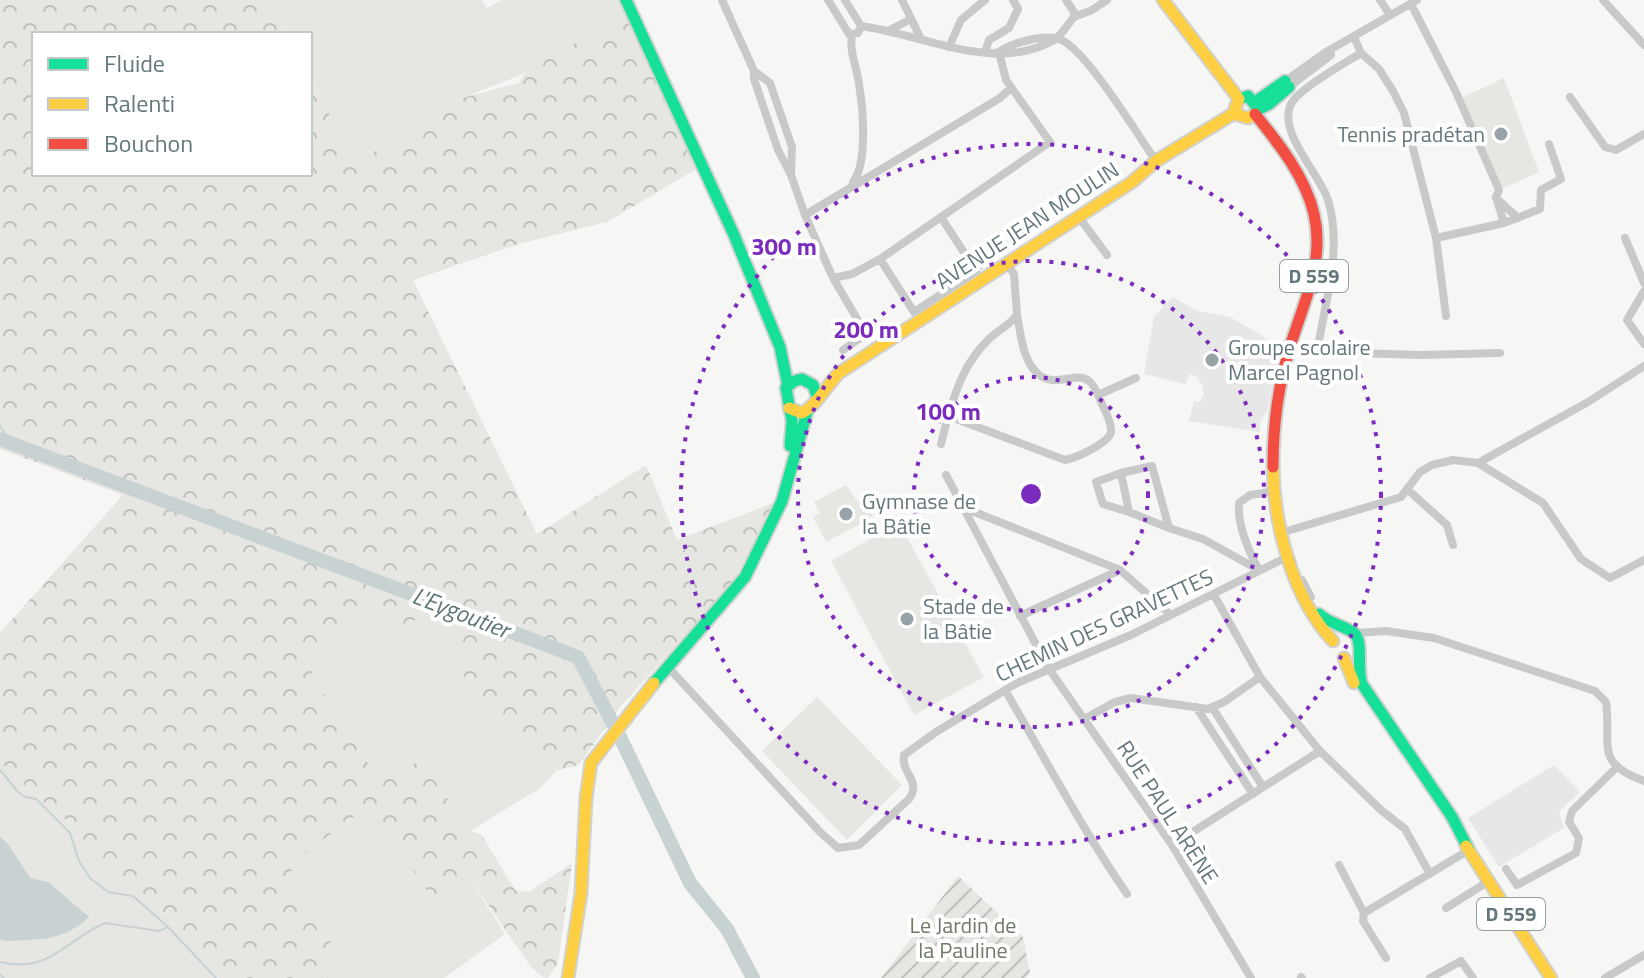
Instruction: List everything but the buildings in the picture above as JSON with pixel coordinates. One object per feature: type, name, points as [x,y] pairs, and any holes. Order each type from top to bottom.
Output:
[{"type":"street","points":[[626,0],[734,235],[780,347],[788,386],[784,398],[789,408],[792,435],[783,496]]},
{"type":"street","points":[[722,0],[754,71],[778,150],[791,175],[805,215],[833,278],[866,334],[843,350]]},
{"type":"street","points":[[828,0],[845,25],[846,32],[852,35]]},
{"type":"street","points":[[845,0],[860,31],[852,35]]},
{"type":"street","points":[[902,0],[921,39]]},
{"type":"street","points":[[949,47],[961,20],[985,0]]},
{"type":"street","points":[[985,52],[989,40],[1009,28],[1018,9],[1013,0]]},
{"type":"street","points":[[1066,0],[1074,17]]},
{"type":"street","points":[[1057,38],[1074,17],[1107,0]]},
{"type":"street","points":[[1163,0],[1245,118],[1269,104],[1287,84],[1354,37],[1414,2],[1499,190],[1496,197],[1504,223]]},
{"type":"street","points":[[1380,0],[1390,15]]},
{"type":"street","points":[[1603,0],[1644,45]]},
{"type":"street","points":[[845,25],[850,19],[949,47],[985,52],[999,52],[1006,47],[1057,38],[1088,64],[1156,161]]},
{"type":"street","points":[[888,31],[911,19]]},
{"type":"street","points":[[847,189],[861,167],[863,144],[860,87],[852,35]]},
{"type":"street","points":[[1354,37],[1361,53],[1379,69],[1404,113],[1436,238],[1446,316]]},
{"type":"street","points":[[833,278],[852,274],[880,259],[1050,142],[1006,80],[999,52]]},
{"type":"street","points":[[1319,341],[1335,249],[1328,199],[1294,139],[1289,121],[1291,104],[1307,88],[1361,53]]},
{"type":"street","points":[[754,71],[770,83],[792,147],[791,175]]},
{"type":"street","points":[[805,215],[992,103],[1011,88]]},
{"type":"street","points":[[1237,105],[1248,96],[1256,109]]},
{"type":"street","points":[[1570,97],[1605,147],[1616,150],[1644,134]]},
{"type":"street","name":"AVENUE JEAN MOULIN","points":[[817,396],[839,373],[1132,182],[1156,161],[1237,105]]},
{"type":"street","name":"D 559","points":[[1256,109],[1305,186],[1317,228],[1316,267],[1278,392],[1274,450],[1277,513],[1288,558],[1314,615],[1333,641]]},
{"type":"street","points":[[1436,238],[1504,223],[1540,209],[1541,190],[1561,179],[1549,144]]},
{"type":"street","points":[[1496,197],[1518,218]]},
{"type":"street","points":[[1078,216],[1107,255]]},
{"type":"street","points":[[880,259],[914,312],[976,271],[941,217]]},
{"type":"street","points":[[1625,238],[1644,283]]},
{"type":"street","points":[[948,416],[1065,460],[1107,440],[1111,433],[1092,382],[1083,378],[1054,381],[1040,377],[1030,366],[1017,315],[1014,274],[1006,263]]},
{"type":"street","points":[[1644,291],[1627,320],[1644,344]]},
{"type":"street","points":[[941,444],[960,378],[978,349],[993,334],[1007,328],[1017,315]]},
{"type":"street","points":[[568,978],[581,893],[589,772],[595,755],[667,666],[740,585],[783,496],[807,412],[815,404],[817,396],[780,347]]},
{"type":"street","points":[[1289,351],[1421,355],[1500,353]]},
{"type":"street","points":[[1478,463],[1588,402],[1644,366]]},
{"type":"street","name":"AVENUE JEAN MOULIN","points":[[806,381],[839,373]]},
{"type":"street","points":[[1098,395],[1136,378]]},
{"type":"street","points":[[788,386],[806,381]]},
{"type":"street","points":[[789,408],[807,412]]},
{"type":"street","name":"D 559","points":[[1274,450],[1294,556],[1324,620],[1353,644],[1356,686],[1469,850],[1551,978]]},
{"type":"street","points":[[1287,531],[1401,497],[1420,472],[1432,465],[1453,460],[1478,463],[1543,503],[1571,547],[1598,572],[1610,578],[1644,560]]},
{"type":"street","points":[[1169,528],[1152,466],[1096,482],[1103,504],[1129,512],[1169,528],[1203,539],[1259,570]]},
{"type":"street","points":[[1121,473],[1129,512]]},
{"type":"street","name":"RUE PAUL ARÈNE","points":[[946,475],[1049,669],[1172,845],[1251,978]]},
{"type":"street","points":[[1407,489],[1447,525],[1453,545]]},
{"type":"street","points":[[1259,570],[1243,535],[1239,503],[1250,495],[1276,491]]},
{"type":"street","points":[[962,507],[1127,573],[1171,615]]},
{"type":"street","points":[[1288,558],[1291,558],[1311,597]]},
{"type":"street","name":"CHEMIN DES GRAVETTES","points":[[667,666],[821,833],[838,848],[859,845],[909,799],[915,785],[903,765],[904,755],[936,732],[1005,690],[1288,558]]},
{"type":"street","points":[[1020,616],[1120,570]]},
{"type":"street","points":[[1214,595],[1260,677],[1320,751],[1405,829],[1430,874]]},
{"type":"street","points":[[1353,644],[1337,634],[1333,641],[1337,654],[1386,631],[1434,638],[1600,694],[1607,708],[1609,758],[1616,768],[1644,781]]},
{"type":"street","points":[[1084,719],[1115,702],[1131,698],[1212,707],[1260,677]]},
{"type":"street","points":[[1005,690],[1083,822],[1095,849],[1127,894]]},
{"type":"street","points":[[1196,707],[1253,794]]},
{"type":"street","points":[[1212,707],[1263,787]]},
{"type":"street","points":[[1172,845],[1320,751]]},
{"type":"street","points":[[1506,869],[1517,885],[1576,853],[1579,838],[1569,822],[1572,811],[1616,768]]},
{"type":"street","points":[[1578,846],[1588,847]]},
{"type":"street","points":[[1364,913],[1469,850]]},
{"type":"street","points":[[1339,865],[1364,913],[1363,921],[1386,958]]},
{"type":"street","points":[[1446,908],[1489,881]]},
{"type":"street","points":[[1605,978],[1644,955]]},
{"type":"street","points":[[1430,978],[1461,961],[1473,978]]},
{"type":"shaded area","name":"Groupe scolaire Marcel Pagnol","points":[[1172,297],[1198,311],[1230,317],[1281,347],[1267,411],[1261,420],[1259,432],[1189,421],[1194,401],[1200,402],[1204,393],[1197,377],[1190,374],[1185,384],[1144,374],[1154,317]]},
{"type":"shaded area","points":[[1554,765],[1580,792],[1559,812],[1564,828],[1499,867],[1468,818]]},
{"type":"shaded area","points":[[0,837],[30,878],[48,882],[89,917],[69,931],[50,938],[0,939]]},
{"type":"green space","points":[[0,0],[271,0],[287,32],[32,32],[32,176],[312,176],[312,81],[355,163],[462,98],[519,83],[527,69],[627,15],[698,168],[607,222],[519,244],[413,280],[537,534],[646,465],[677,540],[778,501],[731,585],[620,707],[575,766],[556,771],[467,686],[451,632],[419,618],[405,625],[370,595],[338,634],[305,659],[335,715],[378,778],[421,761],[470,831],[481,834],[515,890],[529,892],[572,863],[558,963],[548,978],[542,977],[531,967],[466,873],[435,903],[370,804],[289,866],[344,967],[327,978],[227,978],[139,893],[106,872],[93,858],[78,829],[32,793],[0,761],[0,633],[123,495],[0,449]]},
{"type":"green space","points":[[271,0],[482,0],[487,8],[502,0],[620,0],[627,15],[518,76],[462,98],[355,163],[312,81],[312,32],[287,32]]},
{"type":"green space","name":"Tennis pradétan","points":[[1504,78],[1539,172],[1499,190],[1463,97]]},
{"type":"green space","name":"Gymnase de la Bâtie","points":[[846,485],[858,502],[865,499],[873,515],[826,542],[813,517],[820,513],[814,502]]},
{"type":"green space","name":"Stade de la Bâtie","points":[[899,523],[984,677],[914,715],[831,561]]},
{"type":"green space","points":[[370,595],[405,625],[419,618],[451,632],[467,686],[556,771],[540,788],[470,831],[421,761],[378,778],[335,715],[305,659],[338,634]]},
{"type":"green space","points":[[817,697],[902,785],[847,840],[762,751]]},
{"type":"green space","points":[[0,761],[32,793],[78,829],[93,858],[176,926],[227,978],[0,978]]},
{"type":"green space","points":[[370,804],[436,902],[466,873],[505,934],[444,978],[327,978],[344,967],[289,866]]},
{"type":"green space","name":"Le Jardin de la Pauline","points":[[958,876],[1023,937],[1030,973],[1025,978],[881,978]]},
{"type":"waterway","points":[[0,426],[10,443]]},
{"type":"waterway","name":"L'Eygoutier","points":[[0,439],[578,657],[690,883],[727,929],[753,978]]},
{"type":"waterway","points":[[0,770],[18,792],[36,799],[70,833],[79,861],[90,878],[108,892],[133,896],[169,928],[216,978]]},
{"type":"waterway","points":[[0,962],[17,964],[45,959],[105,923],[159,931],[166,928]]},
{"type":"waterway","points":[[0,975],[4,978]]},
{"type":"traffic: fast","points":[[626,0],[734,235],[780,347],[788,386]]},
{"type":"traffic: fast","points":[[1255,102],[1285,81]]},
{"type":"traffic: fast","points":[[1257,110],[1289,87]]},
{"type":"traffic: fast","points":[[1239,99],[1248,96],[1257,107],[1255,114]]},
{"type":"traffic: fast","points":[[790,446],[792,421],[786,388],[802,379],[813,385],[817,396]]},
{"type":"traffic: fast","points":[[654,683],[745,577],[782,501],[807,412]]},
{"type":"traffic: fast","points":[[1319,614],[1357,637],[1362,684],[1452,817],[1469,850]]},
{"type":"traffic: slow","points":[[1163,0],[1239,99],[1235,108],[1238,115],[1248,118],[1255,114]]},
{"type":"traffic: slow","points":[[789,408],[802,413],[807,410],[839,373],[1132,182],[1156,161],[1236,112]]},
{"type":"traffic: slow","points":[[1273,467],[1277,512],[1288,559],[1306,603],[1333,641]]},
{"type":"traffic: slow","points":[[1344,658],[1354,683]]},
{"type":"traffic: slow","points":[[568,978],[581,893],[591,763],[654,683]]},
{"type":"traffic: slow","points":[[1466,846],[1551,978]]},
{"type":"traffic: jam","points":[[1255,114],[1298,174],[1310,200],[1317,233],[1310,287],[1281,384],[1273,467]]},
{"type":"place","name":"Tennis pradétan","points":[[1501,134]]},
{"type":"place","name":"Groupe scolaire Marcel Pagnol","points":[[1212,360]]},
{"type":"place","name":"Gymnase de la Bâtie","points":[[846,514]]},
{"type":"place","name":"Stade de la Bâtie","points":[[907,619]]}]
